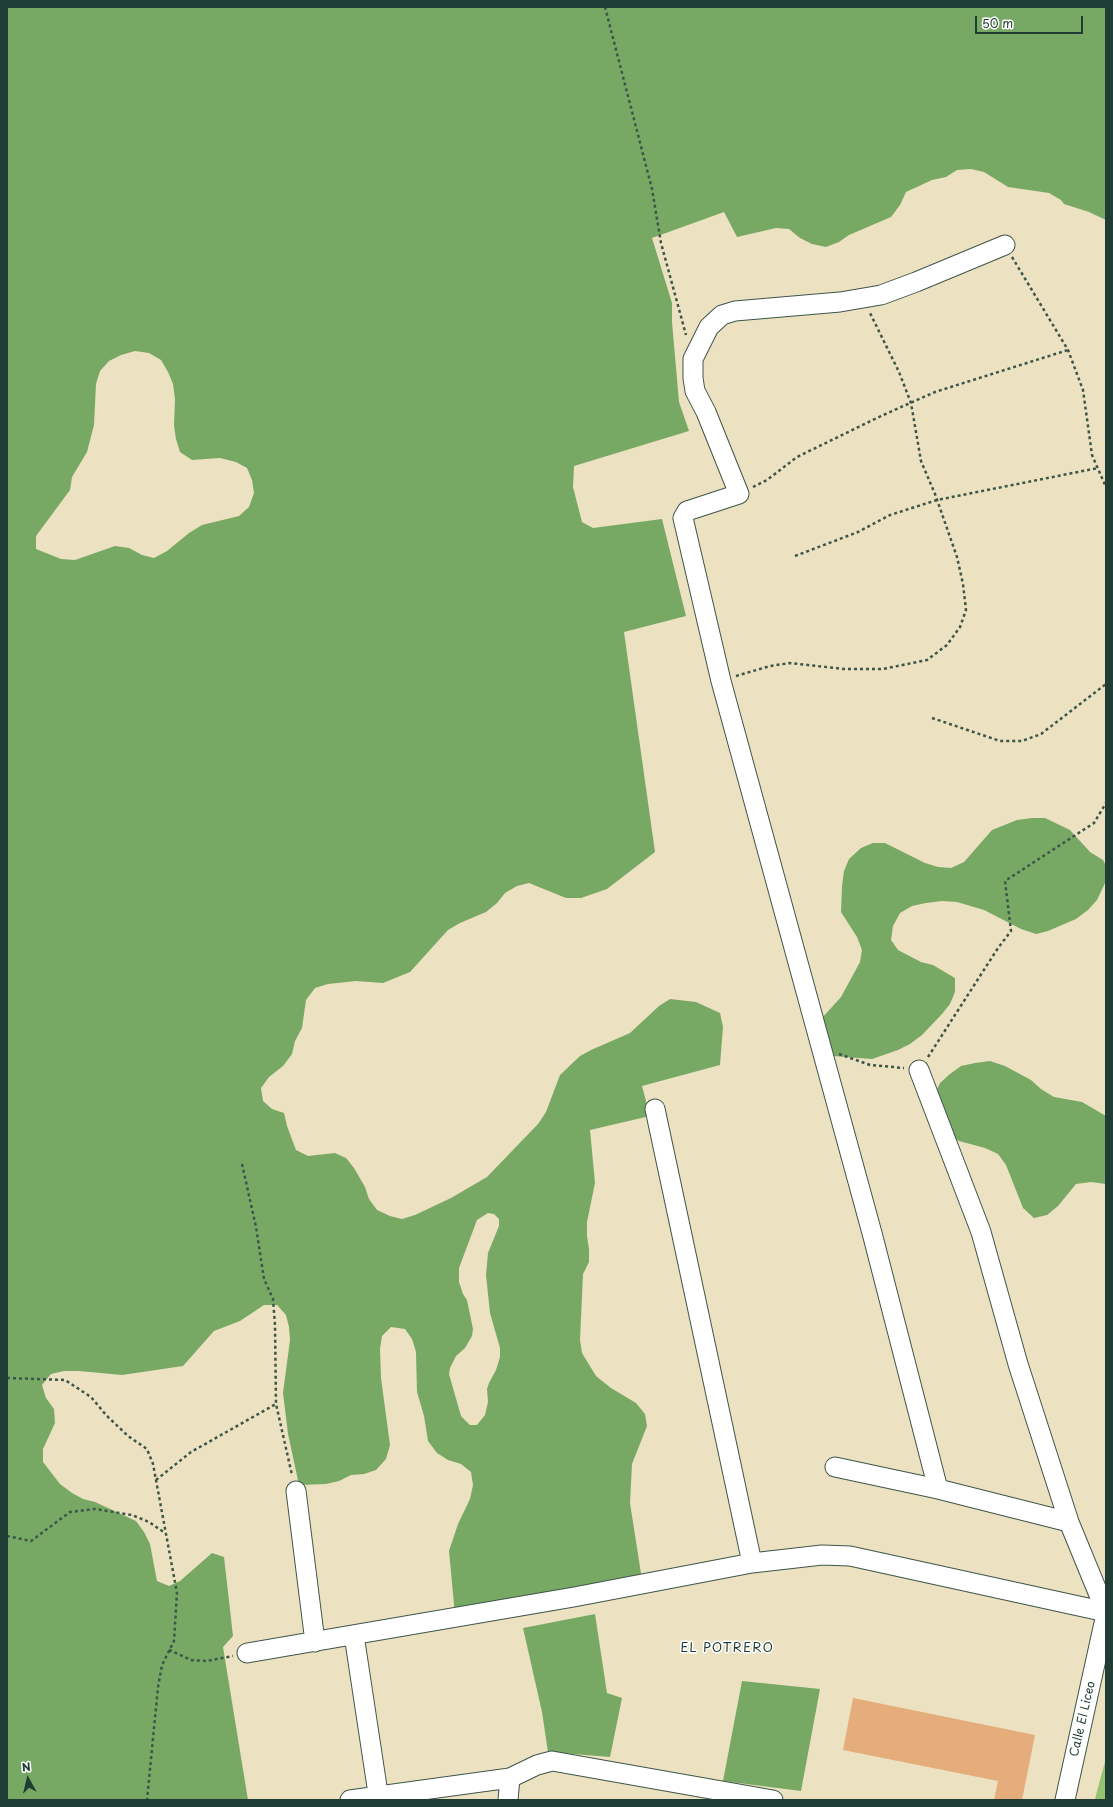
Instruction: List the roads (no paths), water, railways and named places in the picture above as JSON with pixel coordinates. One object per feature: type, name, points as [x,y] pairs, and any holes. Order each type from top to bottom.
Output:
[{"type":"street","points":[[938,1489],[822,1047],[721,681],[683,518],[687,511],[739,494],[706,412],[695,391],[693,359],[709,327],[722,315],[735,311],[840,302],[881,295],[1005,245]]},
{"type":"street","points":[[919,1070],[981,1232],[1018,1364],[1069,1522],[1106,1613]]},
{"type":"street","points":[[655,1109],[752,1563]]},
{"type":"street","points":[[834,1467],[938,1489],[1069,1522]]},
{"type":"street","points":[[296,1491],[315,1642]]},
{"type":"street","points":[[247,1654],[752,1563],[822,1555],[850,1556],[1106,1613]]},
{"type":"street","name":"Calle El Liceo","points":[[1065,1800],[1106,1613]]},
{"type":"street","points":[[354,1635],[379,1798]]},
{"type":"street","points":[[350,1800],[379,1798],[510,1778],[537,1765],[552,1761],[773,1800]]},
{"type":"street","points":[[508,1800],[510,1778]]},
{"type":"district","name":"EL POTRERO","points":[[727,1648]]}]
